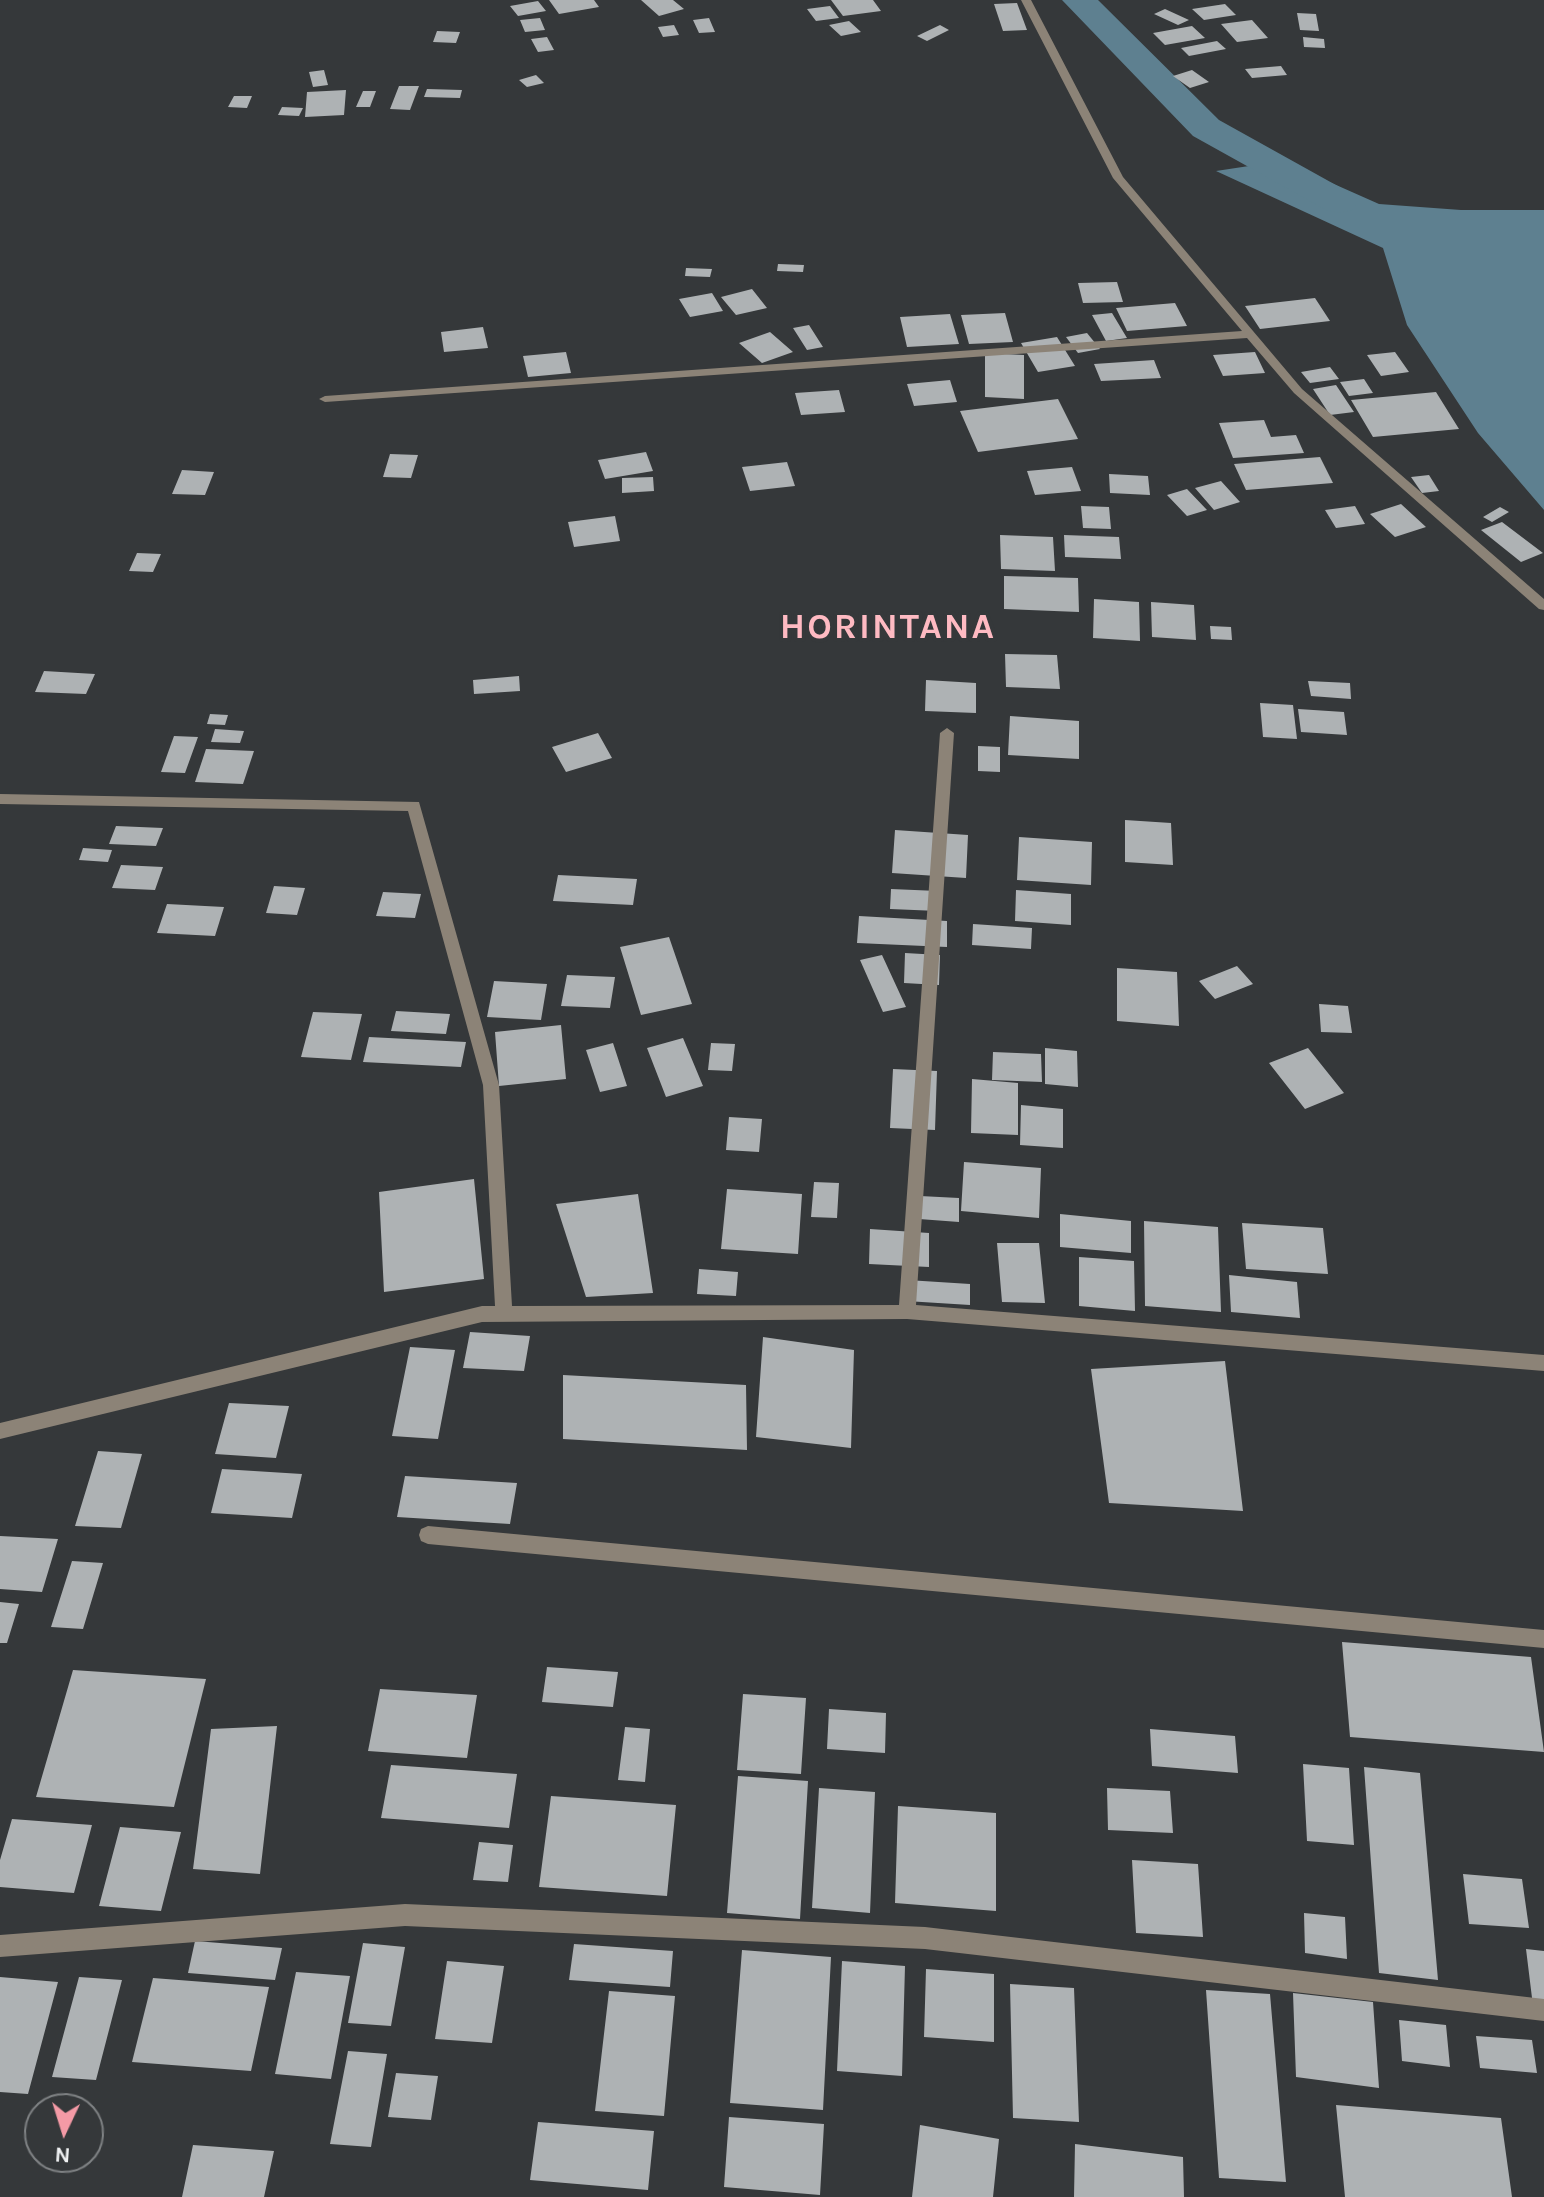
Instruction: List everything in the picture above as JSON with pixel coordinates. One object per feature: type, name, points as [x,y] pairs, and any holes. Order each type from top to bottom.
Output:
[{"type":"street","points":[[1026,0],[1118,178],[1298,391],[1544,606]]},
{"type":"street","points":[[325,399],[1251,334]]},
{"type":"street","points":[[907,1312],[947,733]]},
{"type":"street","points":[[0,799],[414,806],[491,1085],[504,1314]]},
{"type":"street","points":[[0,1431],[482,1314],[907,1312],[1544,1363]]},
{"type":"street","points":[[428,1535],[1544,1639]]},
{"type":"street","points":[[0,1946],[421,1915],[925,1938],[1544,2010]]},
{"type":"water","points":[[1282,161],[1379,204],[1461,210],[1544,210],[1544,510],[1478,433],[1407,325],[1383,248],[1216,171]]},
{"type":"building","points":[[549,0],[594,0],[599,7],[559,14]]},
{"type":"building","points":[[641,0],[673,0],[684,9],[659,16]]},
{"type":"building","points":[[831,0],[873,0],[881,11],[843,16]]},
{"type":"building","points":[[538,1],[546,11],[518,16],[510,6]]},
{"type":"building","points":[[1017,3],[1027,30],[1003,31],[994,4]]},
{"type":"building","points":[[1225,4],[1236,15],[1204,20],[1192,9]]},
{"type":"building","points":[[830,6],[839,18],[816,21],[807,9]]},
{"type":"building","points":[[1165,9],[1189,20],[1178,25],[1154,14]]},
{"type":"building","points":[[1297,13],[1316,14],[1319,31],[1300,30]]},
{"type":"building","points":[[540,18],[545,30],[525,32],[520,20]]},
{"type":"building","points":[[709,18],[715,32],[699,33],[693,20]]},
{"type":"building","points":[[1252,20],[1268,38],[1237,42],[1221,24]]},
{"type":"building","points":[[849,21],[861,32],[841,36],[829,25]]},
{"type":"building","points":[[674,25],[679,35],[663,37],[658,27]]},
{"type":"building","points":[[940,25],[949,30],[927,41],[917,36]]},
{"type":"building","points":[[1192,26],[1205,38],[1165,45],[1153,33]]},
{"type":"building","points":[[437,31],[460,32],[456,43],[433,42]]},
{"type":"building","points":[[547,37],[554,50],[538,52],[531,39]]},
{"type":"building","points":[[1303,37],[1324,39],[1325,48],[1304,47]]},
{"type":"building","points":[[1217,41],[1226,49],[1189,56],[1181,48]]},
{"type":"building","points":[[1281,66],[1287,75],[1252,78],[1245,69]]},
{"type":"building","points":[[324,70],[328,85],[313,87],[309,72]]},
{"type":"building","points":[[1192,70],[1209,82],[1190,88],[1173,76]]},
{"type":"building","points":[[536,75],[544,83],[527,87],[519,80]]},
{"type":"building","points":[[399,86],[419,86],[410,110],[390,109]]},
{"type":"building","points":[[427,89],[462,90],[460,98],[424,97]]},
{"type":"building","points":[[346,90],[344,115],[305,117],[307,92]]},
{"type":"building","points":[[363,91],[376,91],[370,107],[356,107]]},
{"type":"building","points":[[234,96],[252,96],[247,108],[228,107]]},
{"type":"building","points":[[282,107],[303,108],[299,116],[278,115]]},
{"type":"building","points":[[778,264],[804,265],[803,272],[777,271]]},
{"type":"building","points":[[686,268],[712,269],[710,277],[685,276]]},
{"type":"building","points":[[1117,282],[1123,302],[1083,303],[1078,283]]},
{"type":"building","points":[[752,289],[767,308],[736,315],[721,297]]},
{"type":"building","points":[[712,293],[723,311],[690,317],[679,299]]},
{"type":"building","points":[[1315,298],[1330,321],[1260,329],[1245,306]]},
{"type":"building","points":[[1175,303],[1187,326],[1127,331],[1116,308]]},
{"type":"building","points":[[1005,313],[1013,342],[969,344],[961,315]]},
{"type":"building","points":[[1112,313],[1127,338],[1106,341],[1092,315]]},
{"type":"building","points":[[950,314],[959,344],[907,347],[900,317]]},
{"type":"building","points":[[809,325],[823,347],[807,350],[793,328]]},
{"type":"building","points":[[483,327],[488,348],[444,352],[441,332]]},
{"type":"building","points":[[770,332],[793,352],[762,363],[739,343]]},
{"type":"building","points":[[1087,333],[1100,349],[1078,353],[1066,337]]},
{"type":"building","points":[[1057,337],[1075,366],[1038,372],[1021,343]]},
{"type":"building","points":[[566,352],[571,373],[528,377],[523,356]]},
{"type":"building","points":[[1255,352],[1265,373],[1223,376],[1213,355]]},
{"type":"building","points":[[1395,352],[1409,372],[1381,376],[1367,355]]},
{"type":"building","points":[[985,353],[1024,355],[1024,399],[985,397]]},
{"type":"building","points":[[1154,360],[1161,378],[1101,381],[1094,364]]},
{"type":"building","points":[[1330,367],[1339,379],[1310,383],[1301,372]]},
{"type":"building","points":[[1364,379],[1373,393],[1349,396],[1340,382]]},
{"type":"building","points":[[950,380],[957,402],[914,406],[907,384]]},
{"type":"building","points":[[1336,385],[1354,412],[1330,415],[1313,389]]},
{"type":"building","points":[[839,390],[845,412],[801,415],[795,393]]},
{"type":"building","points":[[1436,392],[1459,429],[1373,437],[1351,400]]},
{"type":"building","points":[[1058,399],[1078,439],[978,452],[960,411]]},
{"type":"building","points":[[1264,420],[1271,437],[1296,435],[1304,453],[1233,458],[1219,423]]},
{"type":"building","points":[[646,452],[653,471],[605,479],[598,460]]},
{"type":"building","points":[[390,454],[418,455],[411,478],[383,477]]},
{"type":"building","points":[[1320,457],[1333,483],[1246,490],[1234,464]]},
{"type":"building","points":[[787,462],[795,486],[750,491],[742,467]]},
{"type":"building","points":[[1072,467],[1081,491],[1035,495],[1027,471]]},
{"type":"building","points":[[182,470],[214,472],[205,495],[172,494]]},
{"type":"building","points":[[1109,474],[1148,476],[1150,495],[1110,493]]},
{"type":"building","points":[[1429,475],[1439,491],[1422,493],[1411,477]]},
{"type":"building","points":[[653,477],[654,491],[622,493],[622,478]]},
{"type":"building","points":[[1221,481],[1240,502],[1214,510],[1195,488]]},
{"type":"building","points":[[1187,489],[1207,510],[1187,516],[1167,495]]},
{"type":"building","points":[[1401,504],[1426,527],[1395,537],[1370,514]]},
{"type":"building","points":[[1081,506],[1109,507],[1111,529],[1083,528]]},
{"type":"building","points":[[1355,506],[1365,524],[1336,528],[1325,510]]},
{"type":"building","points":[[1500,507],[1509,512],[1492,522],[1483,517]]},
{"type":"building","points":[[615,516],[620,541],[574,547],[568,522]]},
{"type":"building","points":[[1502,522],[1543,553],[1521,562],[1481,530]]},
{"type":"building","points":[[1000,535],[1053,537],[1055,571],[1001,569]]},
{"type":"building","points":[[1064,535],[1119,537],[1121,559],[1065,557]]},
{"type":"building","points":[[137,553],[161,554],[153,572],[129,571]]},
{"type":"building","points":[[1004,576],[1078,578],[1079,612],[1004,609]]},
{"type":"building","points":[[1094,599],[1139,602],[1140,641],[1093,638]]},
{"type":"building","points":[[1151,602],[1194,605],[1196,640],[1152,637]]},
{"type":"building","points":[[1210,626],[1231,627],[1232,640],[1211,639]]},
{"type":"building","points":[[1005,654],[1057,655],[1060,689],[1006,687]]},
{"type":"building","points":[[44,671],[95,674],[86,694],[35,692]]},
{"type":"building","points":[[519,676],[520,691],[474,694],[473,680]]},
{"type":"building","points":[[926,680],[976,683],[976,713],[925,711]]},
{"type":"building","points":[[1308,681],[1350,683],[1351,699],[1311,696]]},
{"type":"building","points":[[1260,703],[1293,705],[1297,739],[1263,737]]},
{"type":"building","points":[[1298,709],[1344,712],[1347,735],[1301,732]]},
{"type":"building","points":[[210,714],[228,715],[225,725],[207,724]]},
{"type":"building","points":[[1010,716],[1079,721],[1079,759],[1008,755]]},
{"type":"building","points":[[215,729],[244,731],[240,743],[211,742]]},
{"type":"building","points":[[598,733],[612,758],[566,772],[552,747]]},
{"type":"building","points":[[174,736],[198,737],[185,773],[161,772]]},
{"type":"building","points":[[978,746],[1000,747],[1000,772],[978,771]]},
{"type":"building","points":[[206,749],[254,751],[243,784],[195,782]]},
{"type":"building","points":[[1125,820],[1171,823],[1173,865],[1125,862]]},
{"type":"building","points":[[116,826],[163,828],[156,846],[109,844]]},
{"type":"building","points":[[895,830],[968,835],[966,878],[892,873]]},
{"type":"building","points":[[1019,837],[1092,842],[1091,885],[1017,880]]},
{"type":"building","points":[[83,848],[112,850],[108,862],[79,860]]},
{"type":"building","points":[[121,865],[163,867],[155,890],[112,888]]},
{"type":"building","points":[[558,875],[637,879],[633,905],[553,901]]},
{"type":"building","points":[[274,886],[305,888],[297,915],[266,913]]},
{"type":"building","points":[[891,889],[938,891],[938,911],[890,909]]},
{"type":"building","points":[[1016,890],[1071,894],[1071,925],[1015,921]]},
{"type":"building","points":[[383,892],[421,894],[415,918],[376,916]]},
{"type":"building","points":[[167,904],[224,907],[215,936],[157,933]]},
{"type":"building","points":[[859,916],[947,921],[947,947],[857,943]]},
{"type":"building","points":[[973,924],[1032,928],[1031,949],[972,945]]},
{"type":"building","points":[[669,937],[692,1004],[641,1015],[620,947]]},
{"type":"building","points":[[905,953],[940,955],[939,985],[904,983]]},
{"type":"building","points":[[882,955],[906,1007],[883,1012],[860,960]]},
{"type":"building","points":[[1237,966],[1253,984],[1215,999],[1199,981]]},
{"type":"building","points":[[1117,968],[1177,972],[1179,1026],[1117,1021]]},
{"type":"building","points":[[567,975],[615,977],[610,1008],[561,1006]]},
{"type":"building","points":[[494,981],[547,984],[541,1020],[487,1017]]},
{"type":"building","points":[[1319,1004],[1348,1006],[1352,1033],[1321,1032]]},
{"type":"building","points":[[396,1011],[450,1014],[446,1034],[391,1031]]},
{"type":"building","points":[[313,1012],[362,1014],[351,1060],[301,1057]]},
{"type":"building","points":[[561,1025],[566,1079],[499,1086],[495,1032]]},
{"type":"building","points":[[369,1037],[466,1042],[461,1067],[363,1062]]},
{"type":"building","points":[[683,1038],[703,1086],[666,1097],[647,1048]]},
{"type":"building","points":[[613,1043],[627,1086],[600,1092],[586,1050]]},
{"type":"building","points":[[711,1043],[735,1044],[732,1071],[708,1070]]},
{"type":"building","points":[[1045,1048],[1077,1051],[1078,1087],[1045,1084]]},
{"type":"building","points":[[1308,1048],[1344,1093],[1305,1109],[1269,1063]]},
{"type":"building","points":[[993,1052],[1041,1054],[1042,1082],[992,1080]]},
{"type":"building","points":[[893,1069],[937,1071],[935,1130],[890,1128]]},
{"type":"building","points":[[972,1079],[1018,1083],[1018,1135],[971,1133]]},
{"type":"building","points":[[1021,1105],[1063,1109],[1063,1148],[1020,1145]]},
{"type":"building","points":[[729,1117],[762,1119],[759,1152],[726,1150]]},
{"type":"building","points":[[964,1162],[1041,1168],[1039,1218],[961,1211]]},
{"type":"building","points":[[474,1179],[484,1279],[384,1292],[379,1192]]},
{"type":"building","points":[[814,1182],[839,1183],[837,1218],[811,1217]]},
{"type":"building","points":[[727,1189],[802,1194],[798,1254],[721,1249]]},
{"type":"building","points":[[638,1194],[653,1293],[586,1297],[556,1204]]},
{"type":"building","points":[[920,1196],[959,1198],[959,1222],[919,1219]]},
{"type":"building","points":[[1060,1214],[1131,1221],[1131,1253],[1060,1247]]},
{"type":"building","points":[[1144,1221],[1218,1227],[1221,1312],[1145,1306]]},
{"type":"building","points":[[1242,1223],[1323,1228],[1328,1274],[1246,1269]]},
{"type":"building","points":[[870,1229],[929,1233],[929,1267],[869,1264]]},
{"type":"building","points":[[997,1243],[1039,1243],[1045,1303],[1002,1302]]},
{"type":"building","points":[[1079,1257],[1134,1261],[1135,1311],[1079,1306]]},
{"type":"building","points":[[699,1269],[738,1272],[736,1296],[697,1294]]},
{"type":"building","points":[[1229,1275],[1297,1282],[1300,1318],[1231,1312]]},
{"type":"building","points":[[907,1280],[970,1284],[970,1305],[906,1301]]},
{"type":"building","points":[[470,1332],[530,1336],[524,1371],[463,1368]]},
{"type":"building","points":[[763,1337],[854,1350],[851,1448],[756,1437]]},
{"type":"building","points":[[410,1347],[455,1350],[438,1439],[392,1436]]},
{"type":"building","points":[[1225,1361],[1243,1511],[1109,1503],[1091,1369]]},
{"type":"building","points":[[563,1375],[746,1385],[747,1450],[563,1439]]},
{"type":"building","points":[[229,1403],[289,1406],[276,1458],[215,1454]]},
{"type":"building","points":[[98,1451],[142,1454],[121,1528],[75,1526]]},
{"type":"building","points":[[222,1469],[302,1474],[292,1518],[211,1513]]},
{"type":"building","points":[[405,1476],[517,1483],[510,1524],[397,1517]]},
{"type":"building","points":[[0,1536],[58,1539],[42,1592],[0,1589]]},
{"type":"building","points":[[72,1561],[103,1563],[83,1629],[51,1627]]},
{"type":"building","points":[[0,1602],[19,1604],[7,1643],[0,1643]]},
{"type":"building","points":[[1342,1642],[1531,1657],[1544,1752],[1350,1737]]},
{"type":"building","points":[[547,1667],[618,1672],[613,1707],[542,1702]]},
{"type":"building","points":[[73,1670],[206,1679],[174,1807],[36,1797]]},
{"type":"building","points":[[380,1689],[477,1695],[467,1758],[368,1751]]},
{"type":"building","points":[[743,1694],[806,1698],[801,1774],[737,1770]]},
{"type":"building","points":[[829,1709],[886,1713],[885,1753],[827,1749]]},
{"type":"building","points":[[277,1726],[260,1874],[193,1869],[211,1729]]},
{"type":"building","points":[[625,1727],[650,1729],[645,1782],[618,1780]]},
{"type":"building","points":[[1150,1729],[1235,1736],[1238,1773],[1152,1766]]},
{"type":"building","points":[[1303,1764],[1349,1768],[1354,1845],[1307,1841]]},
{"type":"building","points":[[391,1765],[517,1774],[509,1828],[381,1818]]},
{"type":"building","points":[[1364,1767],[1420,1773],[1438,1980],[1379,1973]]},
{"type":"building","points":[[738,1776],[808,1781],[800,1919],[727,1913]]},
{"type":"building","points":[[819,1788],[875,1792],[870,1913],[812,1908]]},
{"type":"building","points":[[1107,1788],[1170,1791],[1173,1833],[1108,1830]]},
{"type":"building","points":[[551,1796],[676,1805],[667,1896],[539,1887]]},
{"type":"building","points":[[898,1806],[996,1813],[996,1911],[895,1903]]},
{"type":"building","points":[[12,1819],[92,1825],[74,1893],[0,1887],[0,1860]]},
{"type":"building","points":[[120,1827],[181,1832],[161,1911],[99,1906]]},
{"type":"building","points":[[479,1842],[513,1845],[508,1882],[473,1880]]},
{"type":"building","points":[[1132,1860],[1198,1864],[1203,1937],[1136,1933]]},
{"type":"building","points":[[1463,1874],[1522,1879],[1529,1928],[1469,1924]]},
{"type":"building","points":[[1304,1913],[1345,1917],[1347,1959],[1305,1953]]},
{"type":"building","points":[[195,1941],[282,1948],[275,1980],[188,1973]]},
{"type":"building","points":[[363,1943],[405,1947],[391,2026],[348,2023]]},
{"type":"building","points":[[574,1944],[673,1951],[670,1987],[569,1980]]},
{"type":"building","points":[[1526,1949],[1544,1951],[1544,2007],[1533,2006]]},
{"type":"building","points":[[742,1950],[831,1957],[823,2110],[730,2103]]},
{"type":"building","points":[[447,1961],[504,1966],[492,2043],[435,2039]]},
{"type":"building","points":[[842,1961],[905,1966],[902,2076],[837,2071]]},
{"type":"building","points":[[926,1969],[994,1974],[994,2042],[924,2037]]},
{"type":"building","points":[[296,1972],[350,1976],[331,2079],[275,2074]]},
{"type":"building","points":[[0,1977],[58,1982],[28,2093],[0,2092]]},
{"type":"building","points":[[79,1977],[122,1980],[96,2080],[52,2077]]},
{"type":"building","points":[[153,1978],[269,1987],[251,2071],[132,2062]]},
{"type":"building","points":[[1010,1984],[1074,1988],[1079,2122],[1013,2118]]},
{"type":"building","points":[[1206,1990],[1270,1994],[1286,2182],[1219,2178]]},
{"type":"building","points":[[609,1991],[675,1996],[664,2116],[595,2111]]},
{"type":"building","points":[[1293,1993],[1373,2002],[1379,2088],[1296,2077]]},
{"type":"building","points":[[1399,2020],[1446,2025],[1450,2067],[1402,2061]]},
{"type":"building","points":[[1476,2036],[1532,2040],[1537,2073],[1480,2068]]},
{"type":"building","points":[[348,2051],[387,2054],[371,2147],[330,2144]]},
{"type":"building","points":[[396,2073],[438,2076],[431,2120],[388,2117]]},
{"type":"building","points":[[1336,2105],[1501,2118],[1512,2197],[1345,2197]]},
{"type":"building","points":[[729,2117],[824,2124],[820,2195],[724,2187]]},
{"type":"building","points":[[538,2122],[654,2131],[648,2190],[530,2180]]},
{"type":"building","points":[[920,2125],[999,2139],[993,2197],[912,2197]]},
{"type":"building","points":[[1075,2144],[1183,2157],[1184,2197],[1074,2197]]},
{"type":"building","points":[[193,2145],[274,2151],[264,2197],[182,2197]]},
{"type":"waterway","points":[[1079,0],[1206,128],[1339,202]]},
{"type":"district","name":"HORINTANA","points":[[888,628]]}]
